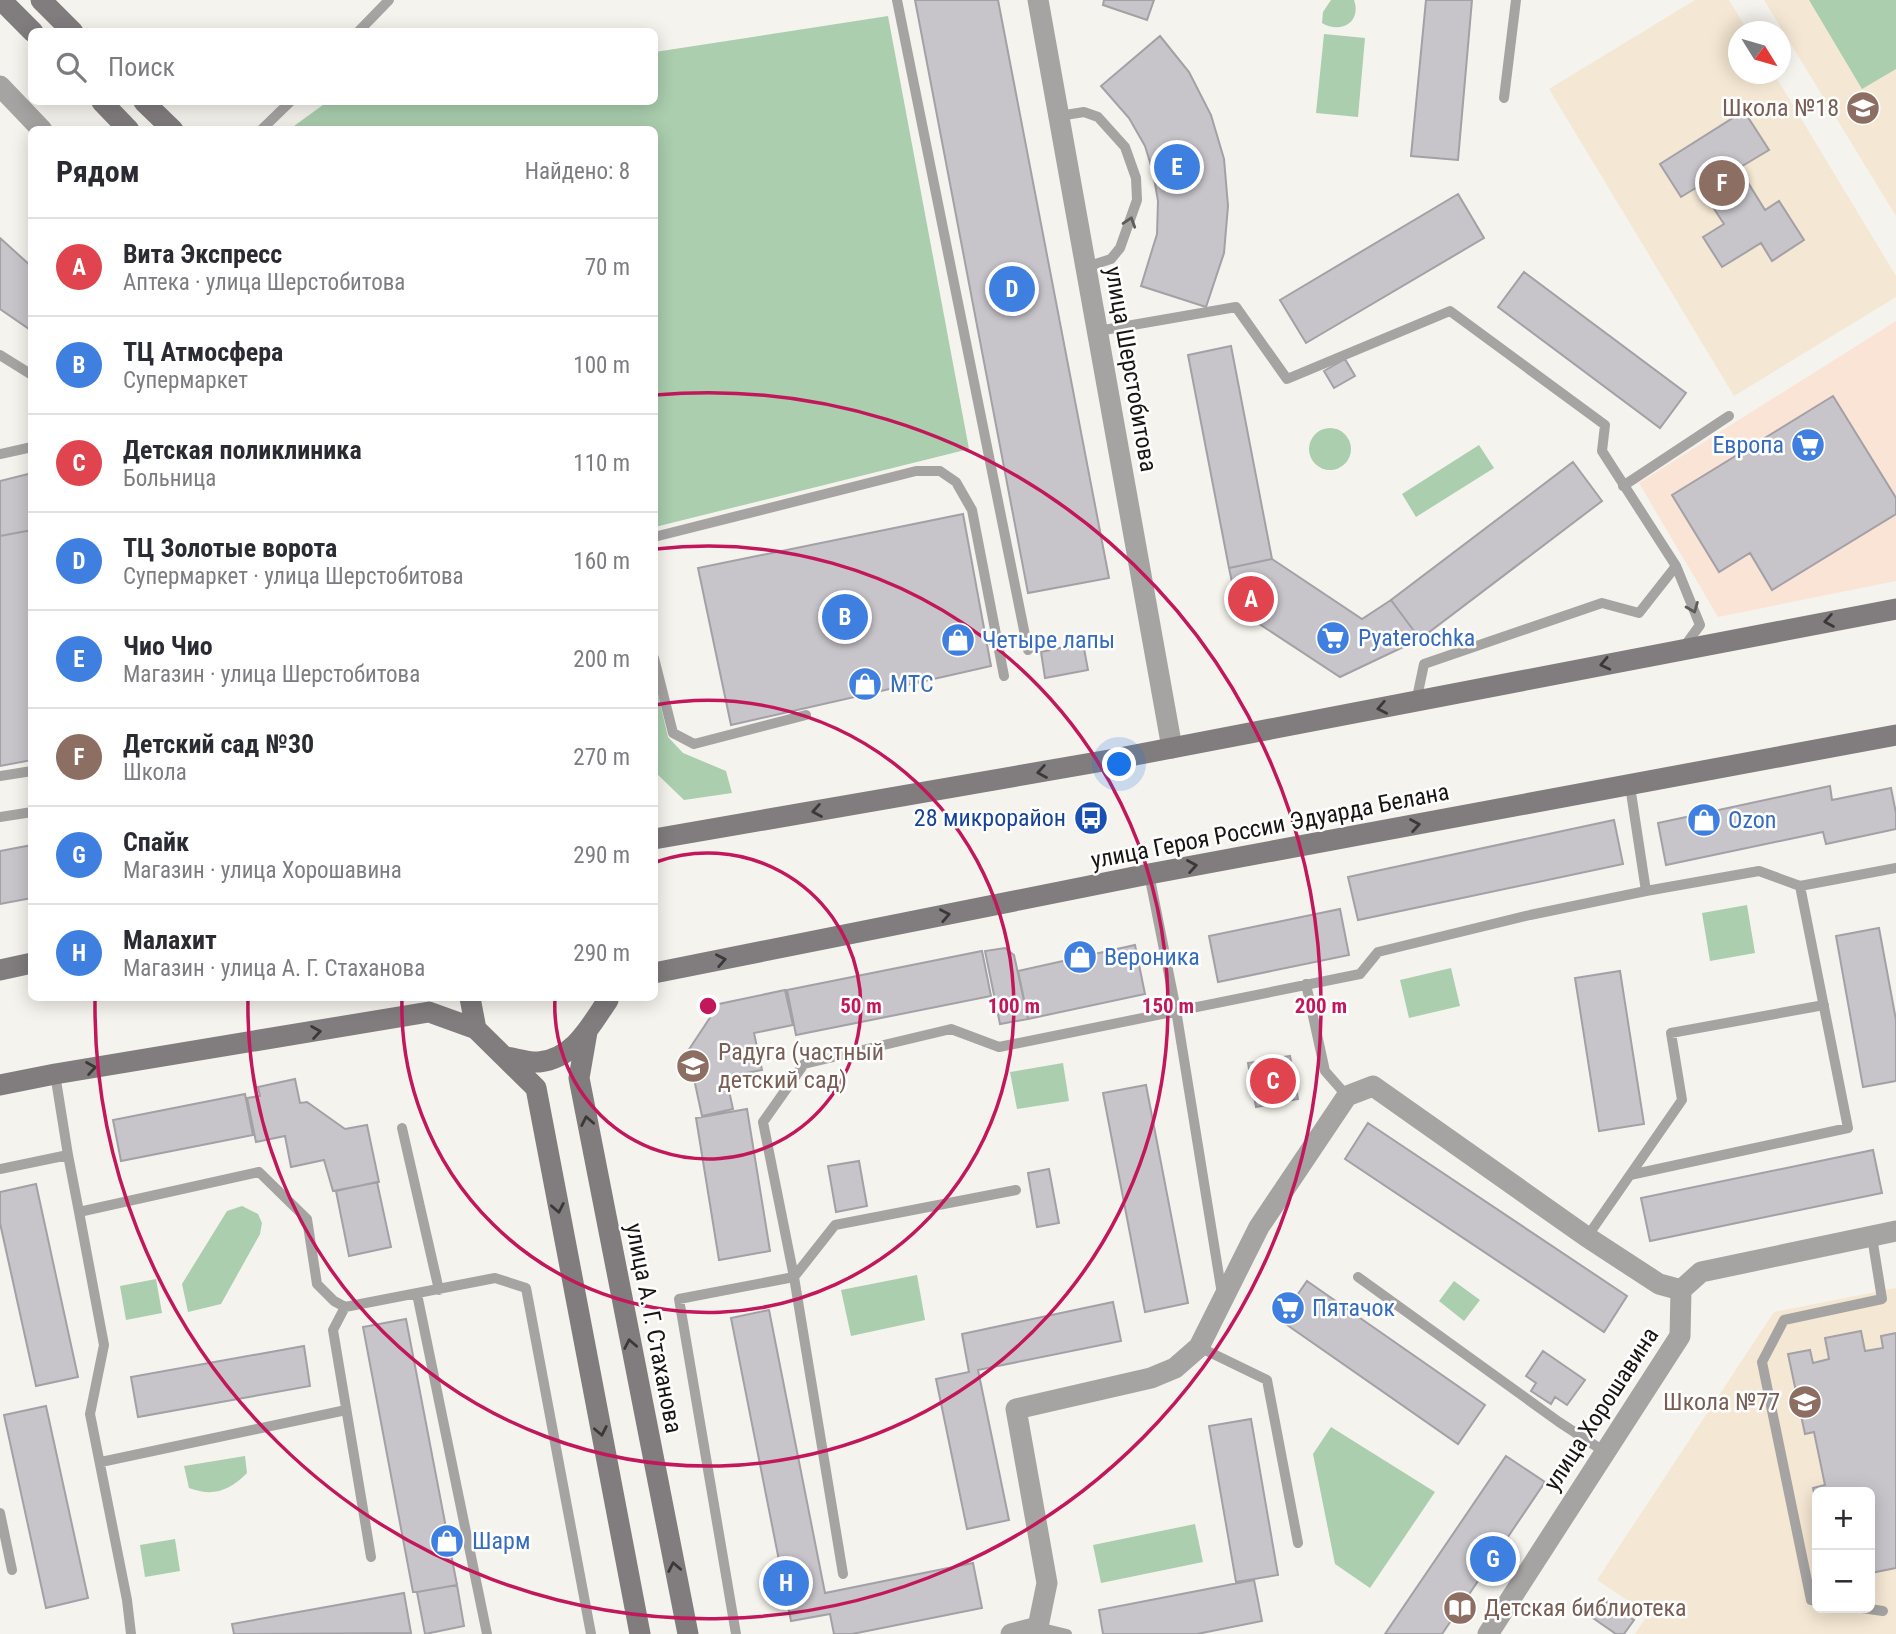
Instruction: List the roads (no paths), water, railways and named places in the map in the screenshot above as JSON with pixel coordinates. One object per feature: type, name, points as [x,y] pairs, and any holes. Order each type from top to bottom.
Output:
[{"type":"street","points":[[1,0],[29,28]]},
{"type":"street","points":[[41,0],[69,28]]},
{"type":"street","name":"улица Шерстобитова","points":[[1038,0],[1172,748]]},
{"type":"street","points":[[0,86],[38,126]]},
{"type":"street","points":[[105,105],[125,126]]},
{"type":"street","points":[[147,105],[169,126]]},
{"type":"street","points":[[658,838],[1172,748],[1896,609]]},
{"type":"street","name":"улица Героя России Эдуарда Белана","points":[[658,972],[1149,874],[1630,786],[1896,734]]},
{"type":"street","points":[[0,970],[28,965]]},
{"type":"street","points":[[471,1001],[476,1030]]},
{"type":"street","points":[[505,1057],[537,1062],[564,1055],[587,1032],[607,1001]]},
{"type":"street","points":[[0,1086],[55,1074],[429,1012],[476,1030],[536,1088],[640,1634]]},
{"type":"street","name":"улица А. Г. Стаханова","points":[[587,1032],[579,1078],[688,1634]]},
{"type":"street","points":[[1011,1634],[1038,1627],[1047,1583],[1016,1409],[1150,1378],[1175,1368],[1199,1347],[1259,1227],[1347,1096],[1373,1086],[1587,1237],[1659,1284],[1681,1290],[1701,1272],[1896,1231]]},
{"type":"street","name":"улица Хорошавина","points":[[1488,1634],[1680,1336],[1681,1290]]},
{"type":"lane","points":[[362,28],[389,0]]},
{"type":"lane","points":[[898,0],[1028,650]]},
{"type":"lane","points":[[1504,98],[1516,0]]},
{"type":"lane","points":[[265,126],[287,105]]},
{"type":"lane","points":[[1059,116],[1084,112],[1098,117],[1125,147],[1136,178],[1137,200],[1120,248],[1111,259],[1086,267]]},
{"type":"lane","points":[[1098,331],[1236,307],[1287,379],[1450,311],[1605,425],[1602,452],[1676,566],[1700,625],[1684,648]]},
{"type":"lane","points":[[0,355],[28,372]]},
{"type":"lane","points":[[1623,485],[1729,416]]},
{"type":"lane","points":[[0,454],[28,448]]},
{"type":"lane","points":[[658,536],[916,471],[940,471],[956,482],[972,510],[1004,676]]},
{"type":"lane","points":[[1416,702],[1424,664],[1602,603],[1639,613],[1676,566]]},
{"type":"lane","points":[[658,674],[673,733],[694,744],[806,715]]},
{"type":"lane","points":[[0,776],[28,772]]},
{"type":"lane","points":[[1630,786],[1646,891]]},
{"type":"lane","points":[[0,817],[28,813]]},
{"type":"lane","points":[[843,1574],[794,1277],[763,1122],[804,1064],[951,1029],[999,1047],[1360,974],[1378,953],[1530,915],[1646,891],[1759,871],[1800,886],[1896,868]]},
{"type":"lane","points":[[1149,874],[1176,1010],[1223,1300]]},
{"type":"lane","points":[[1630,1175],[1848,1128],[1800,886]]},
{"type":"lane","points":[[1306,984],[1325,1071],[1347,1096]]},
{"type":"lane","points":[[1587,1237],[1682,1100],[1671,1033],[1824,1005]]},
{"type":"lane","points":[[55,1074],[104,1345],[90,1414],[131,1634]]},
{"type":"lane","points":[[402,1128],[439,1290]]},
{"type":"lane","points":[[0,1169],[68,1155]]},
{"type":"lane","points":[[79,1212],[259,1172],[307,1219],[317,1284],[345,1307],[495,1278],[526,1288],[587,1633]]},
{"type":"lane","points":[[736,1634],[679,1299],[794,1277],[835,1225],[1016,1190]]},
{"type":"lane","points":[[1812,1601],[1762,1363],[1784,1320],[1882,1299],[1872,1237]]},
{"type":"lane","points":[[1358,1276],[1559,1422],[1605,1452]]},
{"type":"lane","points":[[417,1294],[487,1634]]},
{"type":"lane","points":[[345,1307],[333,1330],[371,1557]]},
{"type":"lane","points":[[1199,1347],[1267,1380],[1298,1544]]},
{"type":"lane","points":[[101,1462],[346,1410]]},
{"type":"lane","points":[[0,1513],[12,1570]]},
{"type":"lane","points":[[1875,1610],[1883,1611]]},
{"type":"lane","points":[[1038,1627],[1067,1634]]},
{"type":"place","name":"Школа №18","points":[[1863,108]]},
{"type":"place","name":"Чио Чио","points":[[1177,167]]},
{"type":"place","name":"Детский сад №30","points":[[1722,183]]},
{"type":"place","name":"ТЦ Золотые ворота","points":[[1012,289]]},
{"type":"place","name":"Европа","points":[[1808,445]]},
{"type":"place","name":"Вита Экспресс","points":[[1251,599]]},
{"type":"place","name":"ТЦ Атмосфера","points":[[845,617]]},
{"type":"place","name":"Pyaterochka","points":[[1333,638]]},
{"type":"place","name":"Четыре лапы","points":[[958,640]]},
{"type":"place","name":"МТС","points":[[865,684]]},
{"type":"place","name":"28 микрорайон","points":[[1091,818]]},
{"type":"place","name":"Ozon","points":[[1704,820]]},
{"type":"place","name":"Вероника","points":[[1080,957]]},
{"type":"place","name":"Радуга (частный детский сад)","points":[[693,1066]]},
{"type":"place","name":"Детская поликлиника","points":[[1273,1081]]},
{"type":"place","name":"Пятачок","points":[[1288,1308]]},
{"type":"place","name":"Школа №77","points":[[1805,1402]]},
{"type":"place","name":"Шарм","points":[[447,1541]]},
{"type":"place","name":"Спайк","points":[[1493,1559]]},
{"type":"place","name":"Малахит","points":[[786,1583]]},
{"type":"place","name":"Детская библиотека","points":[[1460,1608]]}]
